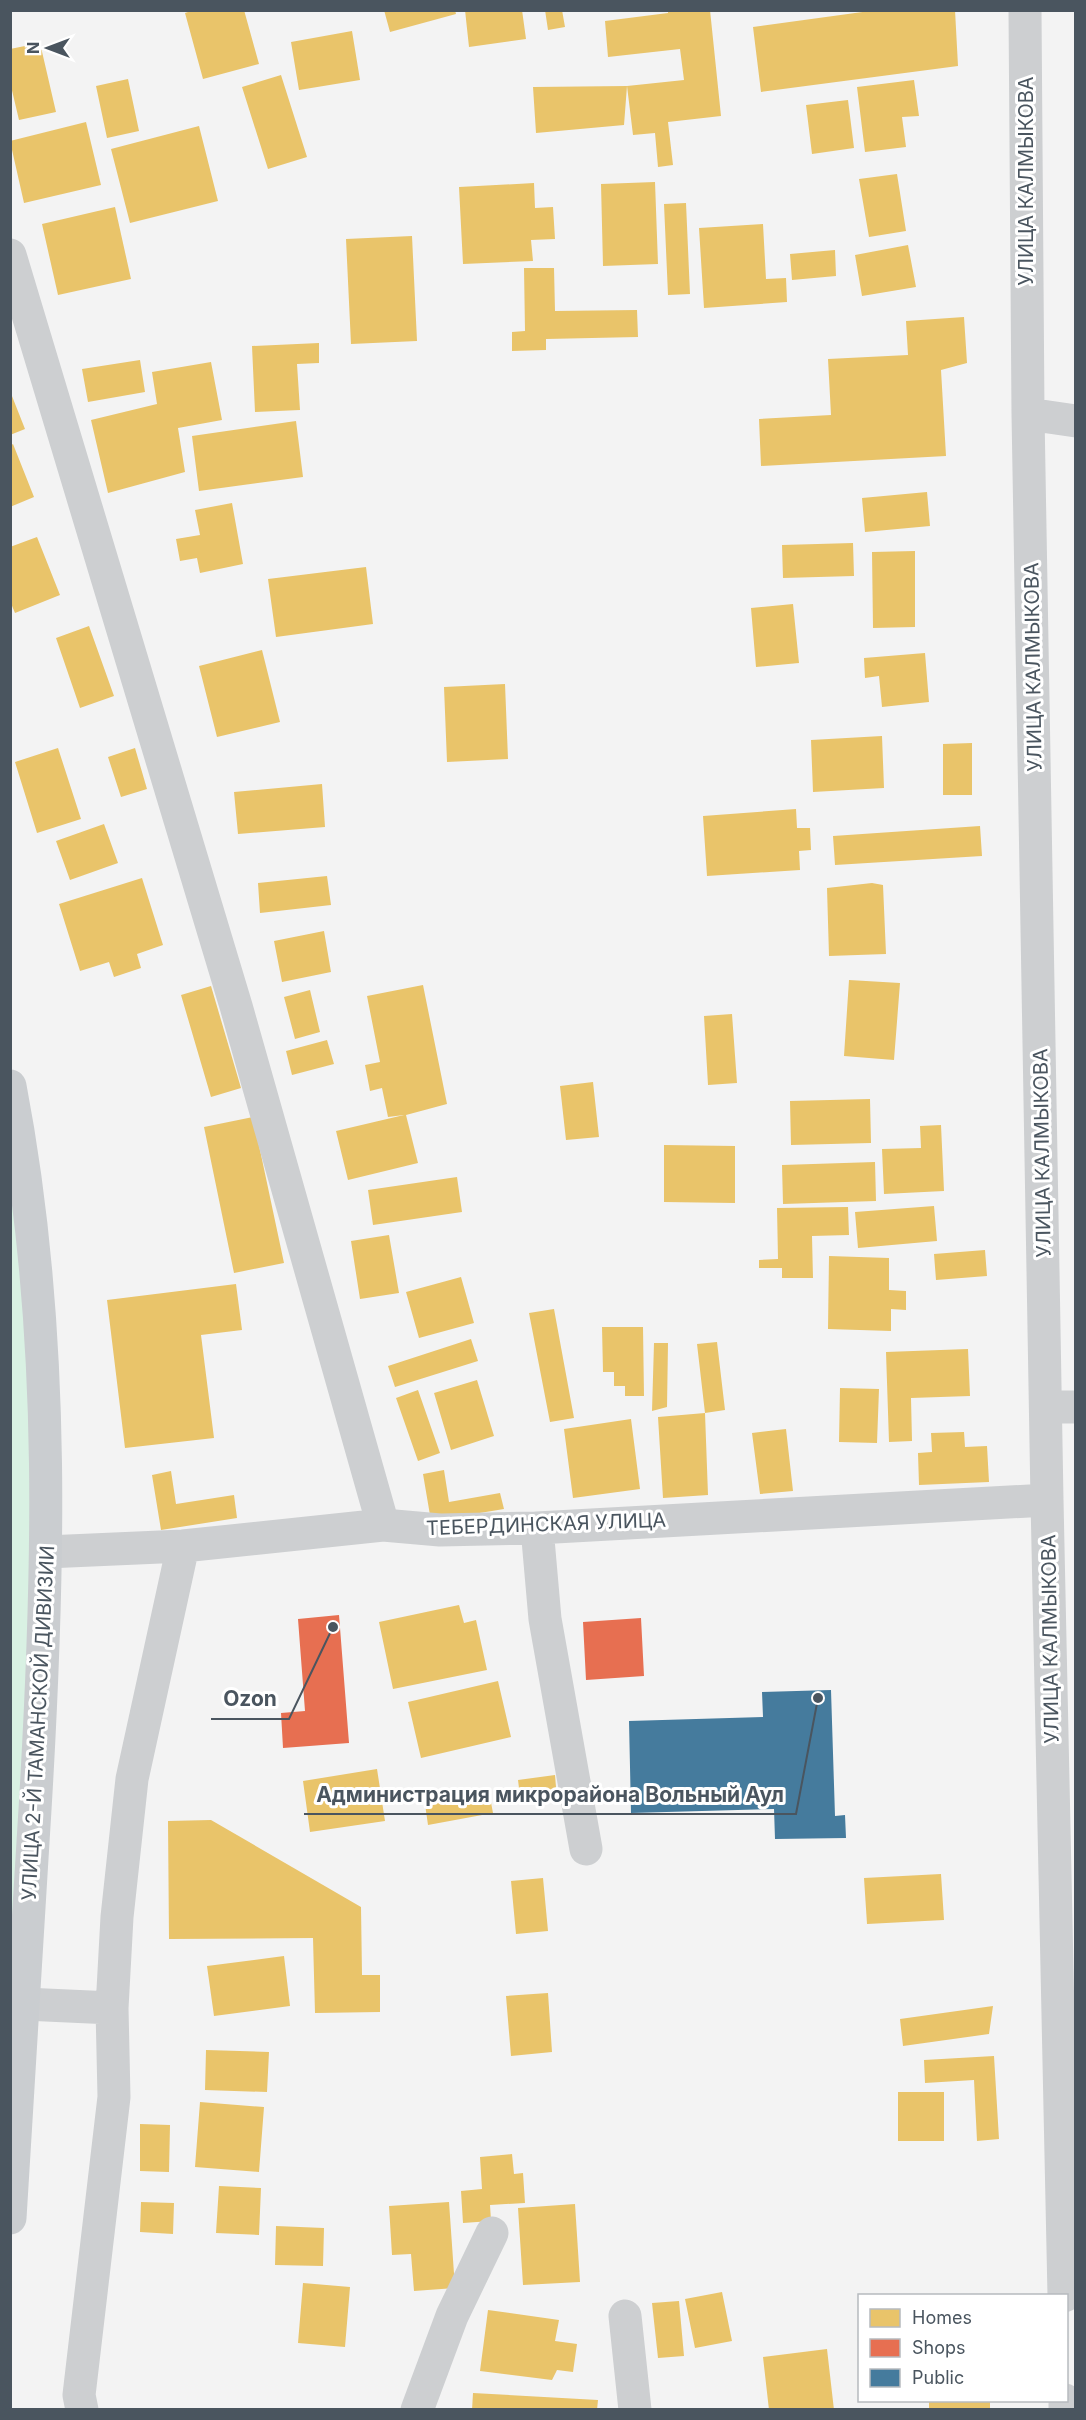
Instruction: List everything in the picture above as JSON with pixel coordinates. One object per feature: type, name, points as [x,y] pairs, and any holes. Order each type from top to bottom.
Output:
[{"type":"main road","name":"УЛИЦА 2-Й ТАМАНСКОЙ ДИВИЗИИ","points":[[10,1086],[22,1149],[43,1348],[46,1552],[45,1652],[10,2218]]},
{"type":"street","name":"УЛИЦА КАЛМЫКОВА","points":[[1025,10],[1028,414],[1061,1407],[1047,1500],[1069,2129],[1064,2294]]},
{"type":"street","points":[[10,255],[236,1006],[383,1525]]},
{"type":"street","points":[[1028,414],[1076,421]]},
{"type":"street","name":"ТЕБЕРДИНСКАЯ УЛИЦА","points":[[46,1552],[183,1546],[383,1525],[440,1530],[537,1528],[1047,1500]]},
{"type":"street","points":[[537,1528],[547,1630],[586,1849]]},
{"type":"street","points":[[82,2409],[79,2395],[114,2097],[112,2008],[117,1917],[132,1779],[183,1546]]},
{"type":"street","points":[[24,2004],[112,2008]]},
{"type":"street","points":[[417,2409],[452,2316],[492,2233]]},
{"type":"street","points":[[625,2316],[635,2409]]},
{"type":"green space","points":[[11,1086],[43,1348],[11,2218]]},
{"type":"building: Homes","points":[[194,10],[244,10],[259,64],[203,79],[185,13]]},
{"type":"building: Homes","points":[[384,10],[455,10],[456,14],[390,32]]},
{"type":"building: Homes","points":[[465,10],[522,10],[526,39],[469,47]]},
{"type":"building: Homes","points":[[545,10],[562,10],[565,27],[548,30]]},
{"type":"building: Homes","points":[[668,10],[710,10],[721,116],[668,122],[673,165],[658,167],[655,133],[633,135],[627,86],[684,80],[680,49],[608,57],[605,21],[668,13]]},
{"type":"building: Homes","points":[[877,10],[955,10],[958,66],[761,92],[753,27]]},
{"type":"building: Homes","points":[[352,31],[360,80],[299,90],[291,42]]},
{"type":"building: Homes","points":[[40,43],[56,112],[19,120],[10,82],[10,49]]},
{"type":"building: Homes","points":[[281,75],[307,157],[268,169],[242,87]]},
{"type":"building: Homes","points":[[128,79],[139,131],[107,138],[96,86]]},
{"type":"building: Homes","points":[[914,80],[919,116],[902,117],[906,147],[865,152],[857,87]]},
{"type":"building: Homes","points":[[627,86],[624,125],[536,133],[533,87]]},
{"type":"building: Homes","points":[[848,100],[854,148],[812,154],[806,105]]},
{"type":"building: Homes","points":[[86,122],[101,185],[24,203],[10,141]]},
{"type":"building: Homes","points":[[199,126],[218,201],[130,223],[111,149]]},
{"type":"building: Homes","points":[[897,174],[906,231],[869,237],[859,179]]},
{"type":"building: Homes","points":[[655,182],[658,264],[603,266],[601,184]]},
{"type":"building: Homes","points":[[534,183],[535,208],[553,207],[555,239],[531,240],[533,261],[463,264],[459,187]]},
{"type":"building: Homes","points":[[686,203],[690,294],[668,295],[664,204]]},
{"type":"building: Homes","points":[[115,207],[131,279],[58,295],[42,224]]},
{"type":"building: Homes","points":[[763,224],[766,279],[786,278],[787,302],[704,308],[699,228]]},
{"type":"building: Homes","points":[[412,236],[417,341],[351,344],[346,239]]},
{"type":"building: Homes","points":[[908,245],[916,287],[862,296],[855,255]]},
{"type":"building: Homes","points":[[835,250],[836,276],[792,280],[790,254]]},
{"type":"building: Homes","points":[[524,268],[554,268],[555,311],[637,310],[638,337],[546,339],[546,350],[512,351],[512,332],[525,331]]},
{"type":"building: Homes","points":[[964,317],[967,363],[941,370],[946,456],[761,466],[759,419],[831,415],[828,359],[908,355],[906,321]]},
{"type":"building: Homes","points":[[319,343],[319,363],[297,364],[300,410],[255,412],[252,346]]},
{"type":"building: Homes","points":[[140,360],[145,392],[88,402],[82,369]]},
{"type":"building: Homes","points":[[211,362],[222,420],[178,428],[185,472],[108,493],[91,420],[157,404],[152,372]]},
{"type":"building: Homes","points":[[10,391],[25,429],[10,435]]},
{"type":"building: Homes","points":[[296,421],[303,477],[199,491],[192,436]]},
{"type":"building: Homes","points":[[13,444],[34,497],[10,507],[10,446]]},
{"type":"building: Homes","points":[[927,492],[930,526],[865,532],[862,498]]},
{"type":"building: Homes","points":[[232,503],[243,564],[200,573],[197,558],[180,561],[176,539],[200,535],[195,510]]},
{"type":"building: Homes","points":[[37,537],[60,595],[15,613],[10,601],[10,547]]},
{"type":"building: Homes","points":[[853,543],[854,576],[783,578],[782,545]]},
{"type":"building: Homes","points":[[915,551],[915,627],[873,628],[872,552]]},
{"type":"building: Homes","points":[[366,567],[373,624],[276,637],[268,579]]},
{"type":"building: Homes","points":[[793,604],[799,663],[756,667],[751,608]]},
{"type":"building: Homes","points":[[89,626],[114,696],[80,708],[56,638]]},
{"type":"building: Homes","points":[[262,650],[280,722],[217,737],[199,666]]},
{"type":"building: Homes","points":[[925,653],[929,702],[882,707],[879,676],[865,678],[864,658]]},
{"type":"building: Homes","points":[[505,684],[508,759],[447,762],[444,687]]},
{"type":"building: Homes","points":[[882,736],[884,788],[813,792],[811,740]]},
{"type":"building: Homes","points":[[972,743],[972,795],[943,795],[943,744]]},
{"type":"building: Homes","points":[[58,748],[81,819],[37,833],[15,762]]},
{"type":"building: Homes","points":[[135,748],[147,789],[121,797],[108,757]]},
{"type":"building: Homes","points":[[322,784],[325,827],[238,834],[234,792]]},
{"type":"building: Homes","points":[[796,809],[797,828],[810,828],[811,850],[799,851],[800,870],[707,876],[703,816]]},
{"type":"building: Homes","points":[[104,824],[118,863],[70,880],[56,841]]},
{"type":"building: Homes","points":[[980,826],[982,856],[835,865],[833,836]]},
{"type":"building: Homes","points":[[327,876],[331,905],[260,913],[258,883]]},
{"type":"building: Homes","points":[[142,878],[163,945],[137,954],[141,968],[114,977],[109,962],[80,971],[59,904]]},
{"type":"building: Homes","points":[[872,883],[883,885],[886,954],[829,956],[827,888]]},
{"type":"building: Homes","points":[[324,931],[331,972],[282,982],[274,941]]},
{"type":"building: Homes","points":[[849,980],[900,983],[894,1060],[844,1056]]},
{"type":"building: Homes","points":[[423,985],[447,1104],[406,1115],[418,1163],[348,1180],[336,1131],[404,1115],[388,1117],[382,1088],[370,1091],[365,1065],[380,1062],[367,996]]},
{"type":"building: Homes","points":[[211,986],[241,1088],[211,1097],[181,995]]},
{"type":"building: Homes","points":[[310,990],[320,1032],[295,1039],[284,997]]},
{"type":"building: Homes","points":[[732,1014],[737,1083],[708,1085],[704,1016]]},
{"type":"building: Homes","points":[[327,1040],[334,1064],[292,1075],[286,1051]]},
{"type":"building: Homes","points":[[593,1082],[599,1137],[566,1140],[560,1086]]},
{"type":"building: Homes","points":[[870,1099],[871,1143],[791,1145],[790,1101]]},
{"type":"building: Homes","points":[[253,1117],[284,1263],[234,1273],[204,1127]]},
{"type":"building: Homes","points":[[941,1125],[944,1191],[884,1194],[882,1149],[921,1148],[920,1126]]},
{"type":"building: Homes","points":[[664,1145],[735,1146],[735,1203],[664,1202]]},
{"type":"building: Homes","points":[[875,1162],[876,1201],[783,1204],[782,1165]]},
{"type":"building: Homes","points":[[457,1177],[462,1212],[373,1225],[368,1190]]},
{"type":"building: Homes","points":[[934,1206],[937,1241],[858,1248],[855,1212]]},
{"type":"building: Homes","points":[[848,1207],[849,1235],[812,1236],[813,1278],[782,1278],[782,1268],[759,1268],[759,1260],[778,1259],[777,1208]]},
{"type":"building: Homes","points":[[389,1235],[399,1293],[360,1299],[351,1241]]},
{"type":"building: Homes","points":[[985,1250],[987,1276],[936,1280],[934,1254]]},
{"type":"building: Homes","points":[[829,1256],[889,1258],[889,1290],[906,1291],[906,1310],[891,1309],[891,1331],[828,1329]]},
{"type":"building: Homes","points":[[461,1277],[474,1323],[419,1338],[406,1292]]},
{"type":"building: Homes","points":[[236,1284],[242,1330],[201,1335],[214,1438],[125,1448],[107,1300]]},
{"type":"building: Homes","points":[[554,1309],[574,1418],[550,1422],[529,1313]]},
{"type":"building: Homes","points":[[602,1327],[643,1327],[644,1396],[625,1396],[625,1386],[614,1386],[614,1372],[603,1372]]},
{"type":"building: Homes","points":[[471,1339],[478,1361],[395,1387],[388,1366]]},
{"type":"building: Homes","points":[[717,1342],[725,1410],[705,1413],[697,1344]]},
{"type":"building: Homes","points":[[654,1343],[668,1343],[667,1407],[652,1411]]},
{"type":"building: Homes","points":[[968,1349],[970,1396],[911,1398],[912,1441],[889,1442],[886,1352]]},
{"type":"building: Homes","points":[[477,1380],[494,1436],[451,1450],[434,1393]]},
{"type":"building: Homes","points":[[840,1388],[879,1389],[877,1443],[839,1442]]},
{"type":"building: Homes","points":[[418,1390],[440,1453],[418,1461],[396,1398]]},
{"type":"building: Homes","points":[[705,1413],[708,1495],[663,1498],[658,1417]]},
{"type":"building: Homes","points":[[631,1419],[640,1489],[573,1498],[564,1429]]},
{"type":"building: Homes","points":[[786,1429],[793,1491],[760,1494],[752,1433]]},
{"type":"building: Homes","points":[[964,1432],[965,1447],[987,1446],[989,1482],[919,1485],[918,1453],[932,1452],[931,1433]]},
{"type":"building: Homes","points":[[444,1470],[449,1502],[500,1493],[504,1509],[431,1521],[423,1474]]},
{"type":"building: Homes","points":[[171,1471],[176,1504],[234,1495],[237,1518],[161,1530],[152,1475]]},
{"type":"building: Homes","points":[[459,1605],[464,1623],[476,1620],[487,1670],[393,1689],[379,1622]]},
{"type":"building: Homes","points":[[498,1681],[511,1737],[421,1758],[408,1702]]},
{"type":"building: Homes","points":[[377,1769],[385,1821],[310,1832],[303,1781]]},
{"type":"building: Homes","points":[[555,1775],[557,1799],[521,1804],[518,1780]]},
{"type":"building: Homes","points":[[489,1792],[493,1813],[428,1825],[425,1804]]},
{"type":"building: Homes","points":[[211,1820],[361,1907],[362,1975],[380,1975],[380,2012],[315,2013],[313,1938],[169,1939],[168,1821]]},
{"type":"building: Homes","points":[[941,1874],[944,1920],[867,1924],[864,1878]]},
{"type":"building: Homes","points":[[543,1878],[548,1931],[516,1934],[511,1881]]},
{"type":"building: Homes","points":[[284,1956],[290,2006],[214,2016],[207,1966]]},
{"type":"building: Homes","points":[[548,1993],[552,2052],[511,2056],[506,1996]]},
{"type":"building: Homes","points":[[993,2006],[989,2034],[903,2046],[900,2019]]},
{"type":"building: Homes","points":[[206,2050],[269,2052],[267,2092],[205,2090]]},
{"type":"building: Homes","points":[[994,2056],[999,2139],[977,2141],[974,2080],[925,2083],[924,2060]]},
{"type":"building: Homes","points":[[898,2092],[944,2092],[944,2141],[898,2141]]},
{"type":"building: Homes","points":[[200,2102],[264,2107],[259,2172],[195,2167]]},
{"type":"building: Homes","points":[[140,2124],[170,2125],[169,2172],[140,2171]]},
{"type":"building: Homes","points":[[512,2154],[514,2174],[523,2173],[525,2203],[490,2205],[491,2221],[463,2223],[461,2191],[482,2189],[480,2157]]},
{"type":"building: Homes","points":[[219,2186],[261,2188],[259,2235],[216,2233]]},
{"type":"building: Homes","points":[[141,2202],[174,2203],[173,2234],[140,2232]]},
{"type":"building: Homes","points":[[449,2202],[455,2288],[414,2291],[411,2254],[392,2255],[389,2206]]},
{"type":"building: Homes","points":[[575,2204],[580,2282],[523,2285],[518,2208]]},
{"type":"building: Homes","points":[[276,2226],[324,2228],[323,2266],[275,2265]]},
{"type":"building: Homes","points":[[303,2283],[350,2287],[345,2347],[298,2343]]},
{"type":"building: Homes","points":[[722,2292],[732,2341],[695,2348],[685,2299]]},
{"type":"building: Homes","points":[[679,2301],[684,2356],[658,2358],[652,2303]]},
{"type":"building: Homes","points":[[488,2310],[559,2320],[555,2341],[577,2344],[573,2372],[557,2370],[552,2380],[480,2371]]},
{"type":"building: Homes","points":[[827,2349],[834,2410],[769,2410],[763,2357]]},
{"type":"building: Homes","points":[[473,2393],[598,2400],[597,2410],[472,2410]]},
{"type":"building: Homes","points":[[929,2402],[990,2402],[990,2410],[929,2410]]},
{"type":"building: Shops","points":[[339,1615],[349,1743],[283,1748],[281,1713],[305,1711],[298,1619]]},
{"type":"building: Shops","points":[[641,1618],[644,1676],[586,1680],[583,1622]]},
{"type":"building: Public","points":[[831,1690],[835,1816],[845,1815],[846,1838],[775,1839],[774,1809],[631,1813],[629,1721],[763,1717],[762,1692]]},
{"type":"place","name":"Ozon","points":[[333,1627]]},
{"type":"place","name":"Администрация микрорайона Вольный Аул","points":[[818,1698]]}]
